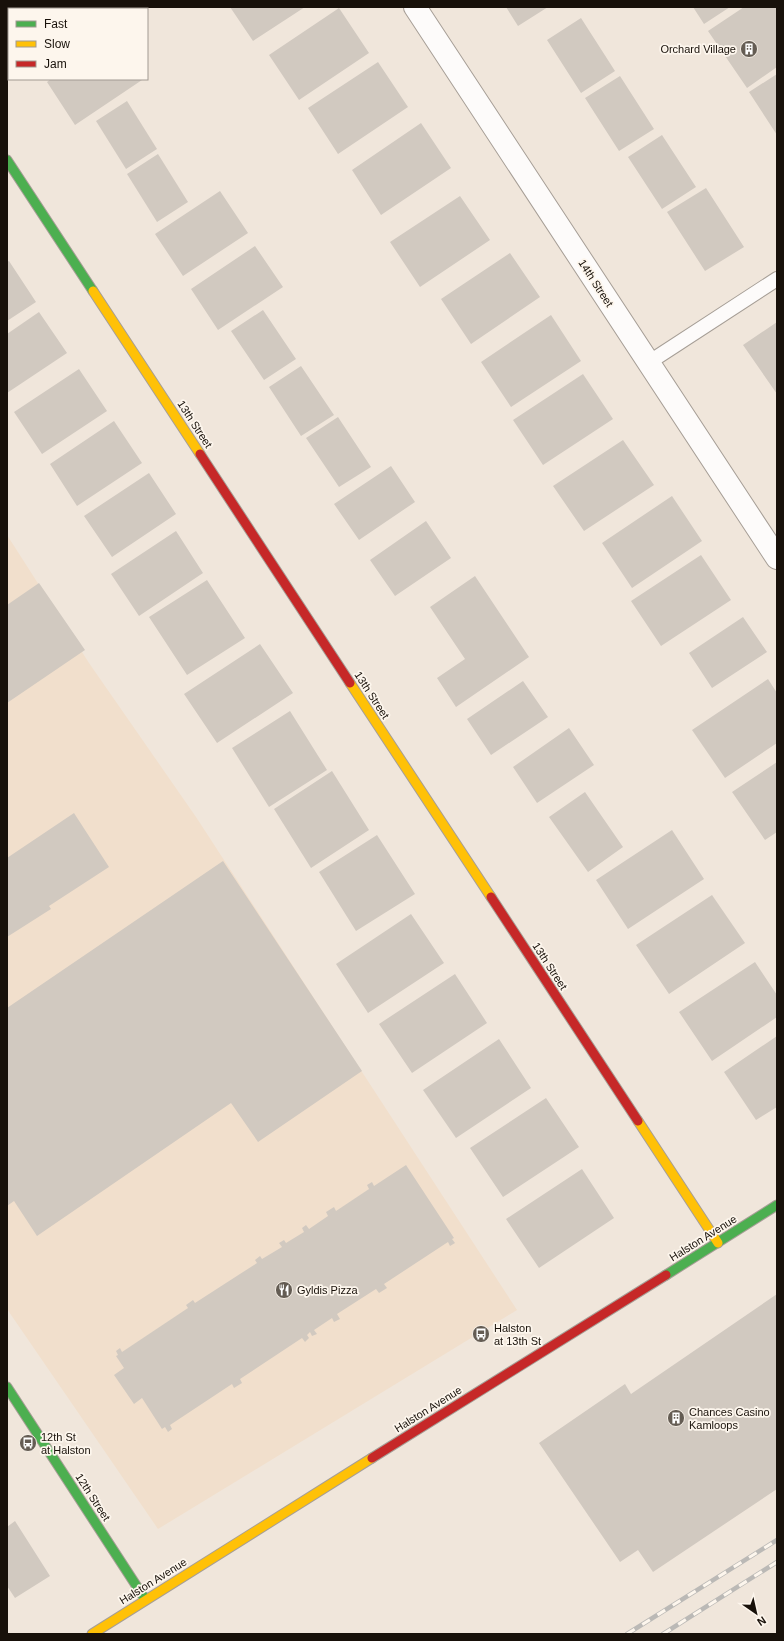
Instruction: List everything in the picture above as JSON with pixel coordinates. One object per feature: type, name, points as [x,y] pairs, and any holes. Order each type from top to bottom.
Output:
[{"type":"street","name":"14th Street","points":[[415,7],[777,558]]},
{"type":"street","name":"13th Street","points":[[7,160],[718,1243]]},
{"type":"street","name":"Halston Avenue","points":[[92,1634],[145,1599],[777,1205]]},
{"type":"street","name":"12th Street","points":[[7,1387],[145,1599]]},
{"type":"lane","points":[[648,363],[777,279]]},
{"type":"shaded area","points":[[7,535],[89,663],[196,817],[517,1310],[158,1529],[7,1309]]},
{"type":"building","points":[[7,7],[21,7],[8,8],[7,16]]},
{"type":"building","points":[[90,7],[90,8],[46,8]]},
{"type":"building","points":[[230,7],[305,7],[253,41]]},
{"type":"building","points":[[506,7],[548,7],[518,26]]},
{"type":"building","name":"Orchard Village","points":[[693,7],[730,7],[704,24]]},
{"type":"building","name":"Orchard Village","points":[[744,7],[777,7],[777,67],[747,88],[708,31]]},
{"type":"building","points":[[339,8],[369,53],[299,100],[269,55]]},
{"type":"building","points":[[581,18],[615,71],[581,93],[547,40]]},
{"type":"building","points":[[378,62],[408,107],[338,154],[308,108]]},
{"type":"building","points":[[777,74],[777,135],[749,92]]},
{"type":"building","points":[[620,76],[654,129],[619,151],[585,98]]},
{"type":"building","points":[[50,80],[142,80],[75,125],[47,82]]},
{"type":"building","points":[[127,101],[157,149],[126,169],[96,121]]},
{"type":"building","points":[[421,123],[451,168],[381,215],[352,170]]},
{"type":"building","points":[[662,135],[696,187],[662,209],[628,157]]},
{"type":"building","points":[[158,154],[188,202],[157,222],[127,174]]},
{"type":"building","points":[[706,188],[744,247],[705,271],[667,212]]},
{"type":"building","points":[[220,191],[248,233],[183,276],[155,234]]},
{"type":"building","points":[[460,196],[490,240],[420,287],[390,242]]},
{"type":"building","points":[[255,246],[283,287],[218,330],[191,289]]},
{"type":"building","points":[[510,253],[540,297],[471,344],[441,299]]},
{"type":"building","points":[[9,261],[36,302],[7,321],[7,262]]},
{"type":"building","points":[[263,310],[296,359],[264,380],[231,331]]},
{"type":"building","points":[[39,312],[67,353],[7,393],[7,334]]},
{"type":"building","points":[[551,315],[581,361],[511,407],[481,362]]},
{"type":"building","points":[[777,322],[777,394],[743,345]]},
{"type":"building","points":[[301,366],[334,415],[301,436],[269,387]]},
{"type":"building","points":[[79,369],[107,411],[42,454],[14,412]]},
{"type":"building","points":[[583,374],[613,419],[543,465],[513,420]]},
{"type":"building","points":[[338,417],[371,467],[339,487],[306,438]]},
{"type":"building","points":[[114,421],[142,463],[77,506],[50,464]]},
{"type":"building","points":[[623,440],[654,485],[584,531],[553,486]]},
{"type":"building","points":[[391,466],[415,502],[359,540],[334,504]]},
{"type":"building","points":[[149,473],[176,514],[112,557],[84,516]]},
{"type":"building","points":[[672,496],[702,541],[632,588],[602,543]]},
{"type":"building","points":[[426,521],[451,558],[395,596],[370,560]]},
{"type":"building","points":[[176,531],[203,573],[139,616],[111,574]]},
{"type":"building","points":[[701,555],[731,600],[661,646],[631,601]]},
{"type":"building","points":[[475,576],[529,657],[456,707],[437,678],[465,659],[430,607]]},
{"type":"building","points":[[207,580],[245,638],[187,675],[149,617]]},
{"type":"building","points":[[39,583],[85,650],[7,703],[7,605]]},
{"type":"building","points":[[743,617],[767,652],[712,688],[689,653]]},
{"type":"building","points":[[260,644],[293,693],[217,743],[184,694]]},
{"type":"building","points":[[768,679],[777,693],[777,743],[725,778],[692,730]]},
{"type":"building","points":[[523,681],[548,717],[491,755],[467,719]]},
{"type":"building","points":[[290,711],[327,770],[269,807],[232,748]]},
{"type":"building","points":[[569,728],[594,765],[537,803],[513,767]]},
{"type":"building","points":[[777,762],[777,832],[765,840],[732,792]]},
{"type":"building","points":[[332,771],[369,830],[311,868],[274,809]]},
{"type":"building","points":[[585,792],[623,847],[588,872],[549,817]]},
{"type":"building","points":[[74,813],[109,867],[49,906],[51,909],[7,937],[7,858]]},
{"type":"building","points":[[672,830],[704,879],[628,929],[596,880]]},
{"type":"building","points":[[377,835],[415,894],[356,931],[319,872]]},
{"type":"building","points":[[223,861],[362,1071],[258,1142],[231,1103],[37,1236],[14,1201],[7,1206],[7,1008]]},
{"type":"building","points":[[712,895],[745,943],[669,994],[636,945]]},
{"type":"building","points":[[411,914],[444,963],[368,1013],[336,964]]},
{"type":"building","points":[[755,962],[777,995],[777,1017],[712,1061],[679,1012]]},
{"type":"building","points":[[455,974],[487,1023],[412,1073],[379,1024]]},
{"type":"building","points":[[777,1036],[777,1107],[756,1120],[724,1072]]},
{"type":"building","points":[[499,1039],[531,1088],[456,1138],[423,1090]]},
{"type":"building","points":[[546,1098],[579,1147],[503,1197],[470,1148]]},
{"type":"building","points":[[406,1165],[454,1238],[452,1239],[455,1243],[450,1246],[448,1242],[384,1284],[387,1288],[379,1293],[376,1289],[337,1314],[340,1319],[334,1322],[332,1318],[314,1330],[317,1334],[312,1336],[310,1332],[307,1335],[309,1338],[305,1342],[302,1338],[240,1379],[242,1383],[234,1388],[232,1384],[170,1425],[172,1429],[168,1432],[165,1427],[162,1429],[142,1398],[134,1404],[114,1375],[124,1368],[116,1356],[118,1355],[116,1351],[120,1348],[122,1352],[188,1308],[186,1305],[193,1300],[195,1303],[257,1263],[255,1260],[260,1256],[262,1259],[282,1247],[279,1243],[284,1240],[286,1243],[304,1232],[302,1228],[306,1225],[309,1229],[328,1216],[326,1212],[334,1207],[336,1211],[369,1189],[367,1185],[372,1182],[374,1186]]},
{"type":"building","points":[[582,1169],[614,1218],[539,1268],[506,1219]]},
{"type":"building","name":"Chances Casino Kamloops","points":[[777,1294],[777,1489],[653,1572],[638,1550],[620,1562],[539,1443],[625,1384],[631,1394]]},
{"type":"building","points":[[15,1521],[50,1576],[15,1598],[7,1586],[7,1527]]},
{"type":"railway","points":[[627,1634],[777,1540]]},
{"type":"railway","points":[[663,1634],[777,1562]]},
{"type":"traffic: fast","points":[[7,160],[93,291]]},
{"type":"traffic: fast","points":[[666,1275],[777,1205]]},
{"type":"traffic: fast","points":[[7,1387],[145,1599]]},
{"type":"traffic: slow","points":[[93,291],[200,454]]},
{"type":"traffic: slow","points":[[350,683],[491,897]]},
{"type":"traffic: slow","points":[[638,1121],[718,1243]]},
{"type":"traffic: slow","points":[[92,1634],[372,1458]]},
{"type":"traffic: jam","points":[[200,454],[350,683]]},
{"type":"traffic: jam","points":[[491,897],[638,1121]]},
{"type":"traffic: jam","points":[[372,1458],[666,1275]]},
{"type":"place","name":"Orchard Village","points":[[749,49]]},
{"type":"place","name":"Gyldis Pizza","points":[[284,1290]]},
{"type":"place","name":"Halston at 13th St","points":[[481,1334]]},
{"type":"place","name":"Chances Casino Kamloops","points":[[676,1418]]},
{"type":"place","name":"12th St at Halston","points":[[28,1443]]}]
